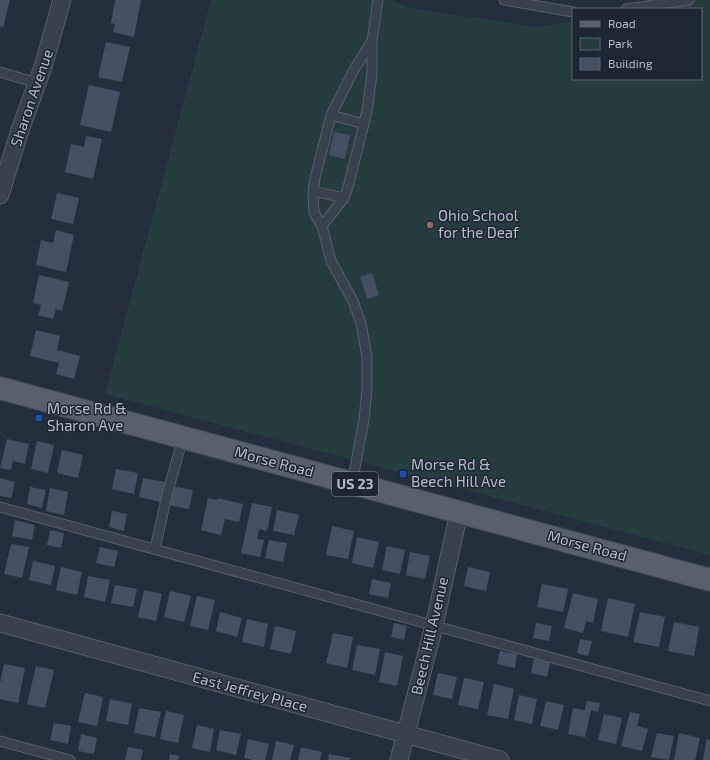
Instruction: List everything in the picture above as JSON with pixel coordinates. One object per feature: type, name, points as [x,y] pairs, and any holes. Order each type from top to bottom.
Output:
[{"type":"main road","name":"Morse Road","points":[[0,388],[710,580]]},
{"type":"street","name":"Sharon Avenue","points":[[0,195],[20,130],[43,67],[62,0]]},
{"type":"street","name":"Beech Hill Avenue","points":[[399,760],[434,626],[459,512]]},
{"type":"street","name":"East Jeffrey Place","points":[[0,623],[500,760]]},
{"type":"lane","points":[[322,226],[344,198],[364,124],[372,74],[372,41],[378,0]]},
{"type":"lane","points":[[504,0],[523,2],[572,12]]},
{"type":"lane","points":[[633,8],[689,0]]},
{"type":"lane","points":[[352,484],[364,419],[367,389],[367,357],[361,323],[353,302],[331,261],[322,226],[314,213],[313,191],[332,114],[355,68],[372,41]]},
{"type":"lane","points":[[0,72],[37,83]]},
{"type":"lane","points":[[332,114],[364,124]]},
{"type":"lane","points":[[313,191],[344,198]]},
{"type":"lane","points":[[155,549],[168,490],[183,438]]},
{"type":"lane","points":[[0,507],[710,701]]},
{"type":"lane","points":[[0,741],[70,760]]},
{"type":"green space","name":"Ohio School for the Deaf","points":[[211,0],[390,0],[410,8],[539,27],[572,21],[572,80],[702,80],[702,8],[645,8],[689,0],[710,0],[710,555],[105,394]]},
{"type":"building","points":[[0,0],[10,0],[3,27],[0,26]]},
{"type":"building","points":[[115,0],[141,0],[134,37],[113,32],[115,24],[111,23]]},
{"type":"building","points":[[106,42],[130,47],[122,82],[98,77]]},
{"type":"building","points":[[89,85],[120,92],[111,132],[80,125]]},
{"type":"building","points":[[334,132],[350,135],[345,159],[329,155]]},
{"type":"building","points":[[86,136],[102,139],[93,179],[65,172],[71,144],[84,147]]},
{"type":"building","points":[[57,193],[79,198],[73,224],[51,219]]},
{"type":"building","points":[[56,230],[74,235],[66,272],[36,265],[41,240],[53,243]]},
{"type":"building","points":[[372,273],[379,295],[367,299],[360,277]]},
{"type":"building","points":[[39,275],[69,282],[62,311],[56,309],[53,319],[38,315],[41,305],[33,303]]},
{"type":"building","points":[[36,330],[60,336],[57,350],[80,356],[74,379],[56,374],[59,363],[30,356]]},
{"type":"building","points":[[7,439],[29,444],[25,464],[13,461],[11,470],[0,468]]},
{"type":"building","points":[[37,441],[54,445],[48,473],[31,469]]},
{"type":"building","points":[[62,450],[83,455],[78,478],[57,473]]},
{"type":"building","points":[[116,469],[138,473],[134,494],[112,489]]},
{"type":"building","points":[[0,478],[15,482],[11,498],[0,496]]},
{"type":"building","points":[[143,478],[165,482],[161,502],[139,497]]},
{"type":"building","points":[[171,486],[193,490],[189,509],[167,505]]},
{"type":"building","points":[[30,487],[46,490],[42,508],[27,504]]},
{"type":"building","points":[[50,488],[68,492],[64,515],[46,511]]},
{"type":"building","points":[[208,498],[217,500],[218,498],[243,504],[239,522],[225,519],[221,535],[201,530]]},
{"type":"building","points":[[252,503],[272,507],[267,531],[259,529],[257,539],[264,540],[260,557],[241,553]]},
{"type":"building","points":[[277,510],[299,515],[294,535],[273,531]]},
{"type":"building","points":[[112,511],[127,514],[124,531],[109,527]]},
{"type":"building","points":[[15,520],[35,525],[32,540],[12,536]]},
{"type":"building","points":[[332,526],[354,531],[348,559],[326,555]]},
{"type":"building","points":[[50,530],[64,533],[61,548],[47,545]]},
{"type":"building","points":[[357,537],[379,542],[373,568],[352,563]]},
{"type":"building","points":[[269,540],[287,543],[283,562],[265,558]]},
{"type":"building","points":[[11,544],[29,547],[22,578],[4,574]]},
{"type":"building","points":[[387,546],[405,550],[400,574],[382,570]]},
{"type":"building","points":[[100,547],[118,551],[114,567],[96,563]]},
{"type":"building","points":[[410,552],[430,556],[425,579],[406,575]]},
{"type":"building","points":[[33,561],[55,566],[51,585],[29,580]]},
{"type":"building","points":[[61,567],[82,572],[77,595],[56,590]]},
{"type":"building","points":[[468,567],[490,572],[486,591],[464,586]]},
{"type":"building","points":[[88,576],[110,580],[105,602],[84,597]]},
{"type":"building","points":[[372,579],[391,583],[388,598],[369,594]]},
{"type":"building","points":[[542,584],[568,589],[563,612],[537,607]]},
{"type":"building","points":[[115,585],[137,589],[133,607],[111,603]]},
{"type":"building","points":[[144,590],[162,594],[156,621],[138,617]]},
{"type":"building","points":[[170,591],[191,596],[184,622],[164,617]]},
{"type":"building","points":[[573,593],[598,599],[593,623],[586,621],[583,633],[564,628]]},
{"type":"building","points":[[197,596],[215,600],[208,630],[190,626]]},
{"type":"building","points":[[608,598],[635,604],[628,637],[601,631]]},
{"type":"building","points":[[220,612],[242,618],[237,637],[216,631]]},
{"type":"building","points":[[640,612],[665,617],[659,647],[633,642]]},
{"type":"building","points":[[247,619],[268,624],[264,647],[242,642]]},
{"type":"building","points":[[674,622],[699,627],[694,656],[668,651]]},
{"type":"building","points":[[394,623],[407,626],[404,640],[391,637]]},
{"type":"building","points":[[536,623],[552,626],[549,641],[533,638]]},
{"type":"building","points":[[275,626],[296,631],[291,654],[270,649]]},
{"type":"building","points":[[333,633],[353,637],[347,668],[326,663]]},
{"type":"building","points":[[580,639],[592,641],[588,656],[577,653]]},
{"type":"building","points":[[357,645],[380,649],[375,675],[352,670]]},
{"type":"building","points":[[500,651],[517,654],[515,668],[497,664]]},
{"type":"building","points":[[385,652],[403,656],[397,686],[379,682]]},
{"type":"building","points":[[534,659],[550,662],[547,677],[531,673]]},
{"type":"building","points":[[4,664],[25,668],[18,703],[0,699],[0,683]]},
{"type":"building","points":[[36,666],[54,670],[45,708],[27,704]]},
{"type":"building","points":[[438,673],[457,677],[452,699],[433,695]]},
{"type":"building","points":[[464,678],[484,682],[478,709],[458,705]]},
{"type":"building","points":[[494,684],[514,689],[508,719],[487,715]]},
{"type":"building","points":[[85,693],[103,697],[97,726],[78,722]]},
{"type":"building","points":[[519,695],[537,699],[532,724],[514,720]]},
{"type":"building","points":[[110,699],[132,704],[128,725],[106,721]]},
{"type":"building","points":[[546,701],[564,705],[558,730],[540,726]]},
{"type":"building","points":[[587,701],[600,703],[598,712],[591,710],[585,737],[568,734],[573,708],[585,710]]},
{"type":"building","points":[[139,708],[161,712],[155,737],[134,733]]},
{"type":"building","points":[[166,711],[184,715],[178,743],[160,739]]},
{"type":"building","points":[[630,712],[640,714],[637,726],[648,729],[642,751],[621,746]]},
{"type":"building","points":[[604,714],[622,718],[616,744],[598,740]]},
{"type":"building","points":[[54,723],[71,726],[68,744],[50,740]]},
{"type":"building","points":[[197,725],[214,729],[210,752],[192,748]]},
{"type":"building","points":[[220,730],[241,734],[236,755],[216,750]]},
{"type":"building","points":[[657,733],[674,736],[669,760],[651,757]]},
{"type":"building","points":[[679,733],[700,738],[695,760],[674,760]]},
{"type":"building","points":[[81,734],[97,738],[94,754],[78,751]]},
{"type":"building","points":[[248,739],[269,744],[265,760],[252,760],[244,758]]},
{"type":"building","points":[[707,739],[710,740],[710,760],[703,760]]},
{"type":"building","points":[[276,741],[294,745],[290,760],[272,760]]},
{"type":"building","points":[[128,747],[143,750],[141,760],[125,760]]},
{"type":"building","points":[[301,747],[322,752],[320,760],[298,760]]},
{"type":"building","points":[[170,754],[179,756],[178,760],[169,760]]},
{"type":"building","points":[[329,754],[351,758],[350,760],[328,760]]},
{"type":"place","name":"Ohio School for the Deaf","points":[[430,225]]},
{"type":"place","name":"Morse Rd & Sharon Ave","points":[[39,418]]},
{"type":"place","name":"Morse Rd & Beech Hill Ave","points":[[403,474]]}]
